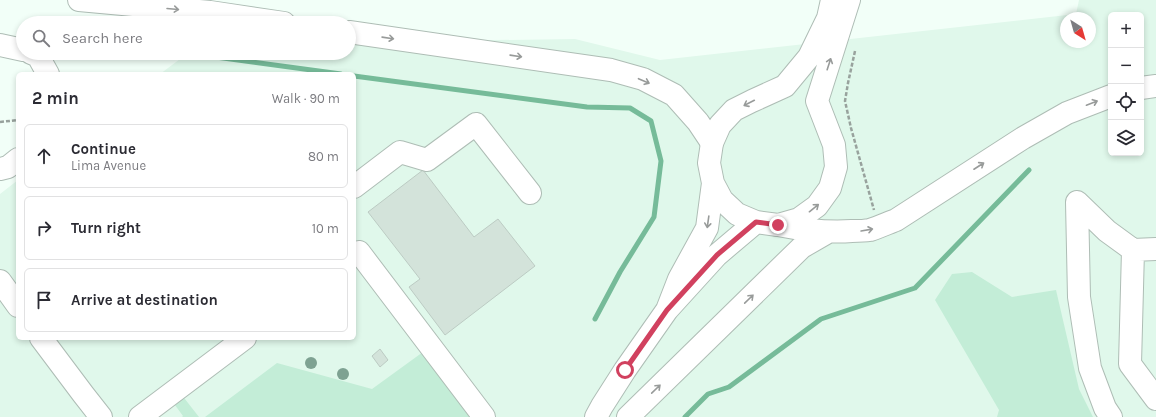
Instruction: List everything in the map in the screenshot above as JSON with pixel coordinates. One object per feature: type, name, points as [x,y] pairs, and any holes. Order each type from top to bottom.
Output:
[{"type":"main road","points":[[79,0],[210,12],[237,16]]},
{"type":"main road","points":[[832,0],[828,18],[809,57],[790,81],[785,86],[734,110],[720,125],[712,143],[709,163],[713,183],[722,200],[737,214],[756,222],[801,230],[828,232],[869,230],[896,220],[1029,134],[1067,113],[1108,97]]},
{"type":"main road","points":[[778,225],[799,219],[817,206],[830,188],[836,167],[834,145],[817,101],[849,0]]},
{"type":"main road","points":[[356,33],[611,70],[643,79],[674,95],[698,122],[712,143]]},
{"type":"main road","points":[[0,45],[16,48]]},
{"type":"main road","points":[[40,60],[47,72]]},
{"type":"main road","points":[[1144,88],[1156,86]]},
{"type":"main road","points":[[356,185],[400,152],[427,160],[476,124],[530,194]]},
{"type":"main road","points":[[0,169],[8,167],[16,161]]},
{"type":"main road","points":[[667,310],[679,279],[707,228],[713,183]]},
{"type":"main road","points":[[1111,417],[1105,408],[1090,368],[1080,305],[1077,202],[1107,231],[1133,250],[1156,249]]},
{"type":"main road","points":[[596,417],[625,370],[667,310],[717,255],[756,222]]},
{"type":"main road","points":[[628,417],[802,247],[828,232]]},
{"type":"main road","points":[[356,249],[484,417]]},
{"type":"main road","points":[[1133,250],[1130,364],[1156,399]]},
{"type":"main road","points":[[0,281],[16,303]]},
{"type":"main road","points":[[43,340],[82,394],[101,417]]},
{"type":"main road","points":[[140,417],[242,340]]},
{"type":"path","points":[[856,45],[845,101],[874,211]]},
{"type":"path","points":[[0,122],[16,120]]},
{"type":"shaded area","points":[[1079,0],[1156,0],[1156,417],[0,417],[0,194],[16,182],[16,340],[356,340],[356,72],[163,72],[179,60],[356,60],[356,42],[575,39],[660,60],[1060,16],[1060,48],[1096,48],[1096,12],[1076,12]]},
{"type":"green space","points":[[972,272],[1012,297],[1056,290],[1079,389],[1093,417],[997,417],[999,410],[935,300],[952,274]]},
{"type":"green space","points":[[423,352],[474,417],[205,417],[277,363],[372,389]]},
{"type":"green space","points":[[181,394],[199,417],[182,417],[183,416],[172,401]]},
{"type":"building","points":[[423,170],[474,237],[498,219],[535,266],[445,335],[409,287],[420,279],[368,212]]},
{"type":"building","points":[[380,349],[388,360],[380,367],[372,356]]},
{"type":"waterway","points":[[238,60],[326,72]]},
{"type":"waterway","points":[[356,76],[587,107],[630,108],[651,121],[661,161],[654,217],[620,272],[595,319]]},
{"type":"waterway","points":[[685,417],[708,394],[729,387],[821,319],[915,288],[1029,170]]},
{"type":"route","points":[[625,370],[667,310],[717,255],[756,222],[778,225]]}]
